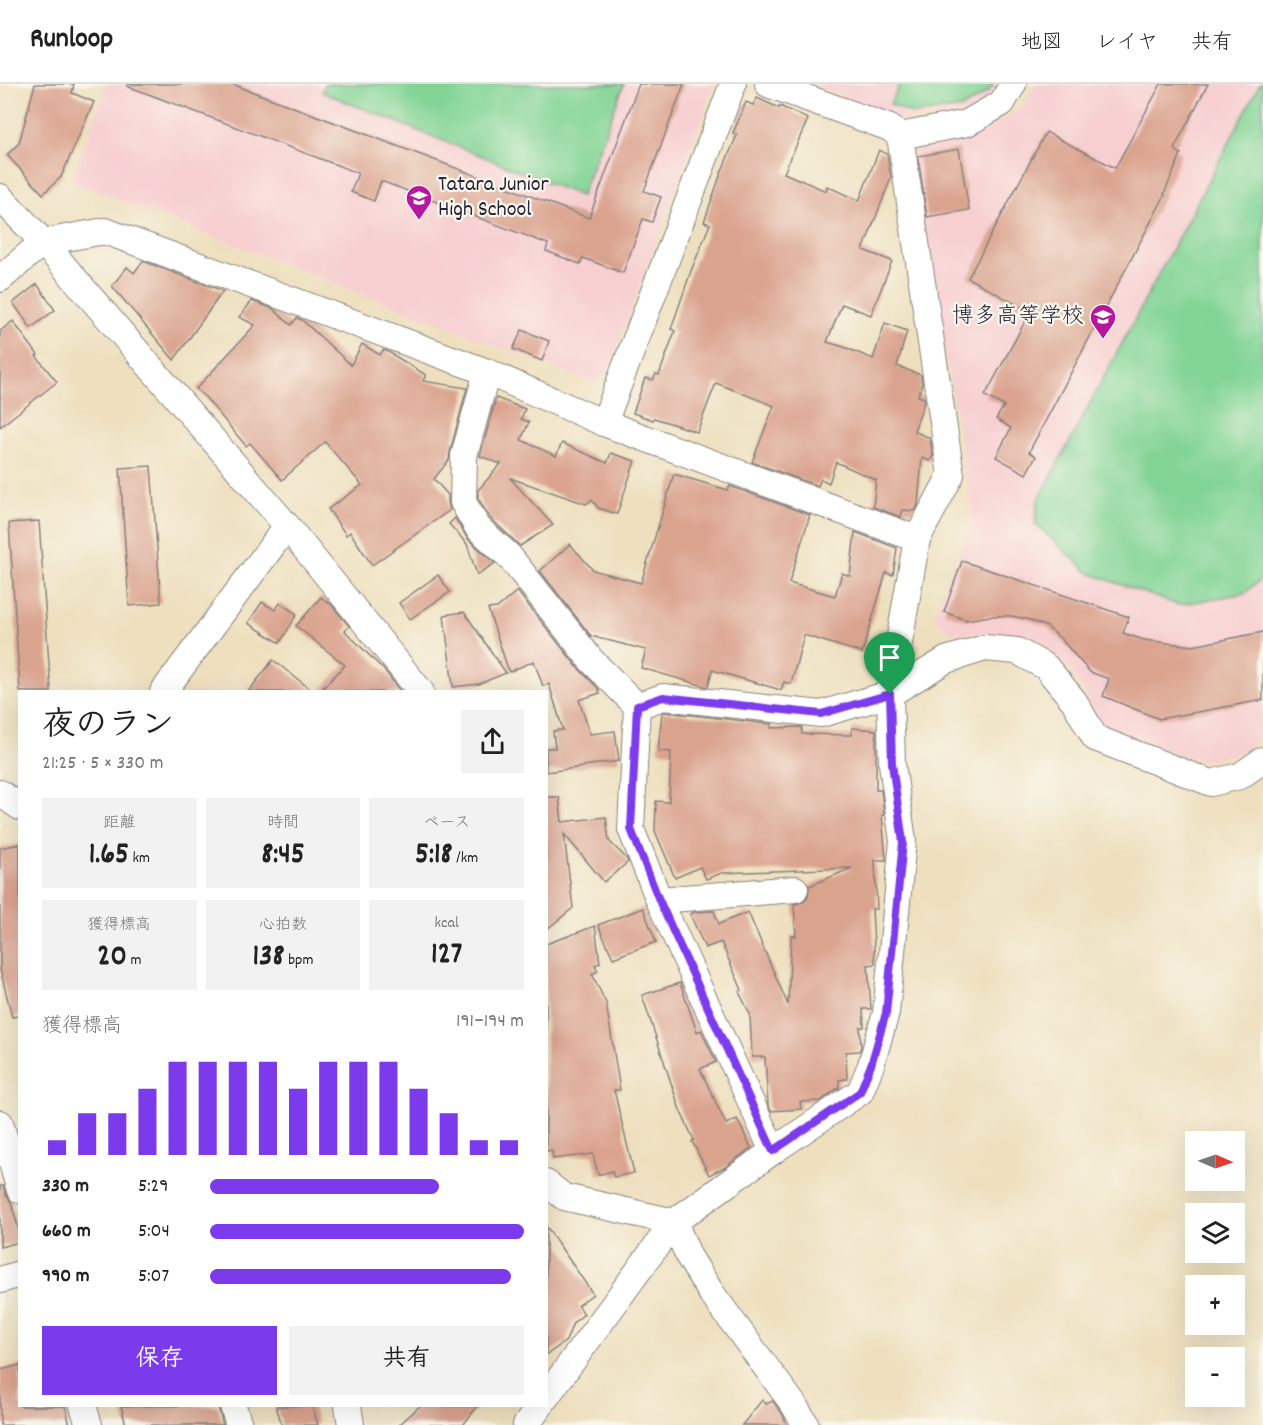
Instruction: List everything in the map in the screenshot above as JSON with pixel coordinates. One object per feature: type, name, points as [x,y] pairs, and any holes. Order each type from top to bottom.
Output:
[{"type":"street","points":[[604,423],[733,84]]},
{"type":"street","points":[[768,84],[890,129],[900,136],[968,123],[1002,103],[1013,84]]},
{"type":"street","points":[[548,1394],[674,1222],[860,1092],[871,1065],[886,1013],[903,842],[892,764],[890,694],[917,539],[951,475],[900,136]]},
{"type":"street","points":[[0,197],[43,242],[286,526],[419,690]]},
{"type":"street","points":[[0,279],[43,242],[105,231],[487,372],[604,423],[917,539]]},
{"type":"street","points":[[487,372],[464,456],[463,502],[478,528],[509,556],[591,660],[637,706],[631,829],[659,900],[773,1151]]},
{"type":"street","points":[[164,690],[286,526]]},
{"type":"street","points":[[637,706],[663,697],[821,714],[890,694],[946,660],[985,648],[1017,651],[1046,667],[1074,701],[1095,738],[1211,783],[1240,776],[1263,760]]},
{"type":"street","points":[[0,793],[18,806]]},
{"type":"street","points":[[659,900],[795,889]]},
{"type":"street","points":[[0,1123],[18,1183]]},
{"type":"street","points":[[548,1185],[564,1197],[674,1222]]},
{"type":"street","points":[[674,1222],[689,1257],[712,1294],[794,1405],[806,1425]]},
{"type":"street","points":[[0,1280],[18,1275]]},
{"type":"street","points":[[83,1407],[89,1425]]},
{"type":"street","points":[[233,1407],[239,1425]]},
{"type":"street","points":[[348,1407],[351,1425]]},
{"type":"street","points":[[526,1425],[539,1407]]},
{"type":"shaded area","name":"Tatara Junior High School","points":[[106,84],[714,84],[608,372],[591,382],[72,182]]},
{"type":"shaded area","points":[[814,84],[1000,84],[994,94],[973,112],[899,121]]},
{"type":"shaded area","name":"博多高等学校","points":[[1035,84],[1263,84],[1263,738],[1240,753],[1199,761],[1099,723],[1069,667],[1026,635],[950,633],[934,616],[973,521],[913,158],[920,147],[977,136],[1023,106]]},
{"type":"green space","points":[[325,84],[624,84],[581,196],[322,92]]},
{"type":"green space","points":[[900,84],[994,84],[989,91],[963,108],[912,114],[890,104]]},
{"type":"green space","points":[[1260,84],[1263,84],[1263,577],[1245,593],[1178,605],[1089,573],[1035,524],[1038,501]]},
{"type":"building","points":[[35,84],[74,84],[72,93],[94,102],[61,177],[43,194],[7,155],[19,143]]},
{"type":"building","points":[[128,84],[232,84],[589,218],[639,84],[684,84],[644,191],[661,197],[652,222],[643,219],[623,273],[583,258],[580,264],[546,251],[548,244],[381,181],[374,201],[351,192],[358,173],[127,86]]},
{"type":"building","points":[[1161,84],[1208,84],[1174,149],[1181,154],[1165,195],[1029,452],[1036,456],[1026,474],[996,457],[1011,428],[996,419],[1004,406],[985,396],[1030,312],[968,278],[1046,132],[1115,168]]},
{"type":"building","points":[[757,98],[808,119],[784,173],[826,191],[827,186],[859,201],[879,150],[887,154],[891,178],[863,250],[892,261],[871,315],[842,304],[827,342],[873,359],[885,323],[907,331],[897,366],[921,375],[922,384],[918,396],[925,400],[914,431],[930,438],[933,456],[930,461],[922,458],[918,505],[915,511],[902,510],[901,517],[873,507],[876,480],[836,462],[829,483],[821,479],[818,486],[752,462],[774,406],[716,383],[697,432],[633,413],[645,378],[653,380],[656,374],[659,375],[675,331],[671,329],[710,224],[704,222],[737,135],[733,133],[746,102],[753,105]]},
{"type":"building","points":[[959,149],[969,210],[927,217],[918,156]]},
{"type":"building","points":[[143,261],[223,291],[174,360],[112,286],[127,267],[134,273]]},
{"type":"building","points":[[37,284],[55,310],[31,328],[13,303]]},
{"type":"building","points":[[252,301],[272,308],[291,325],[297,318],[302,320],[351,365],[362,344],[380,355],[383,350],[387,351],[426,375],[423,381],[467,388],[449,460],[434,479],[448,495],[450,510],[372,565],[350,532],[346,535],[328,509],[362,485],[325,442],[282,480],[250,443],[246,446],[196,389],[255,325],[239,317]]},
{"type":"building","points":[[13,321],[38,355],[36,356],[57,382],[0,427],[0,331]]},
{"type":"building","points":[[522,330],[549,341],[542,361],[513,349]]},
{"type":"building","points":[[496,398],[525,409],[521,419],[529,422],[521,440],[556,456],[562,443],[607,463],[611,453],[635,461],[617,514],[598,508],[592,500],[586,504],[510,478],[553,525],[520,546],[490,518],[478,498],[478,490],[501,464],[480,456]]},
{"type":"building","points":[[151,466],[161,603],[129,606],[120,468]]},
{"type":"building","points":[[674,474],[728,490],[730,486],[810,515],[789,583],[835,596],[842,573],[850,576],[855,532],[897,548],[893,575],[886,573],[862,653],[804,635],[791,684],[784,682],[781,690],[712,670],[708,687],[641,668],[646,650],[591,636],[540,571],[570,544],[593,570],[641,583]]},
{"type":"building","points":[[455,518],[468,539],[495,563],[477,575],[467,544],[449,524]]},
{"type":"building","points":[[39,521],[51,690],[20,690],[9,523]]},
{"type":"building","points":[[962,561],[1129,617],[1123,633],[1144,640],[1193,646],[1263,632],[1263,700],[1159,719],[1103,696],[1109,679],[1090,672],[1047,627],[1027,619],[1011,616],[990,616],[966,620],[944,612]]},
{"type":"building","points":[[438,575],[450,592],[410,619],[399,603]]},
{"type":"building","points":[[517,591],[579,669],[598,688],[600,693],[579,700],[590,734],[615,731],[619,761],[548,772],[548,748],[555,748],[553,731],[563,730],[549,684],[543,686],[534,661],[509,672],[488,609],[497,608]]},
{"type":"building","points":[[321,597],[332,605],[349,626],[345,631],[385,671],[399,690],[321,690],[345,665],[296,626]]},
{"type":"building","points":[[262,602],[275,610],[280,603],[297,614],[280,643],[248,623]]},
{"type":"building","points":[[464,612],[506,673],[479,684],[453,687],[444,615]]},
{"type":"building","points":[[273,660],[311,690],[250,690]]},
{"type":"building","points":[[662,713],[772,724],[771,728],[802,727],[802,734],[852,735],[852,728],[876,730],[876,790],[881,790],[886,860],[875,860],[877,909],[872,909],[875,964],[868,965],[871,1009],[863,1009],[864,1027],[860,1027],[861,1047],[859,1051],[846,1052],[847,1079],[839,1080],[839,1088],[821,1101],[800,1102],[801,1109],[771,1111],[768,1105],[765,1057],[752,1057],[750,1014],[739,992],[742,990],[721,942],[705,948],[690,914],[714,911],[719,924],[748,912],[788,1005],[791,936],[796,936],[794,904],[803,902],[808,896],[809,886],[852,868],[722,873],[706,879],[700,867],[675,878],[655,831],[656,801],[669,802],[671,752],[658,751]]},
{"type":"building","points":[[548,797],[559,797],[562,822],[606,817],[609,841],[628,862],[604,882],[564,834],[573,908],[548,928]]},
{"type":"building","points":[[18,844],[18,1016],[12,1017],[0,969],[0,848]]},
{"type":"building","points":[[643,908],[656,942],[613,958],[598,925]]},
{"type":"building","points":[[595,926],[600,963],[595,965],[598,971],[592,974],[606,1003],[620,1090],[614,1090],[634,1173],[614,1177],[612,1171],[598,1175],[593,1154],[553,1159],[552,1150],[548,1151],[548,943]]},
{"type":"building","points":[[680,983],[697,1032],[701,1030],[716,1062],[700,1069],[726,1124],[737,1119],[751,1148],[725,1167],[709,1175],[680,1110],[642,995]]},
{"type":"building","points":[[0,1186],[3,1186],[11,1202],[18,1227],[18,1242],[0,1247]]},
{"type":"building","points":[[548,1229],[593,1294],[578,1305],[584,1314],[573,1323],[566,1341],[548,1354]]},
{"type":"building","points":[[18,1366],[18,1407],[65,1407],[70,1425],[0,1425],[0,1370]]},
{"type":"building","points":[[762,1400],[766,1404],[773,1401],[787,1425],[742,1425]]},
{"type":"building","points":[[121,1407],[218,1407],[223,1425],[126,1425]]},
{"type":"building","points":[[276,1407],[312,1407],[318,1425],[282,1425]]},
{"type":"building","points":[[419,1407],[477,1407],[463,1425],[399,1425]]},
{"type":"place","name":"Tatara Junior High School","points":[[419,221]]},
{"type":"place","name":"博多高等学校","points":[[1103,340]]},
{"type":"route","points":[[890,694],[892,764],[903,842],[886,1013],[871,1065],[860,1092],[773,1151],[659,900],[631,829],[637,706],[663,697],[821,714],[890,694]]}]
